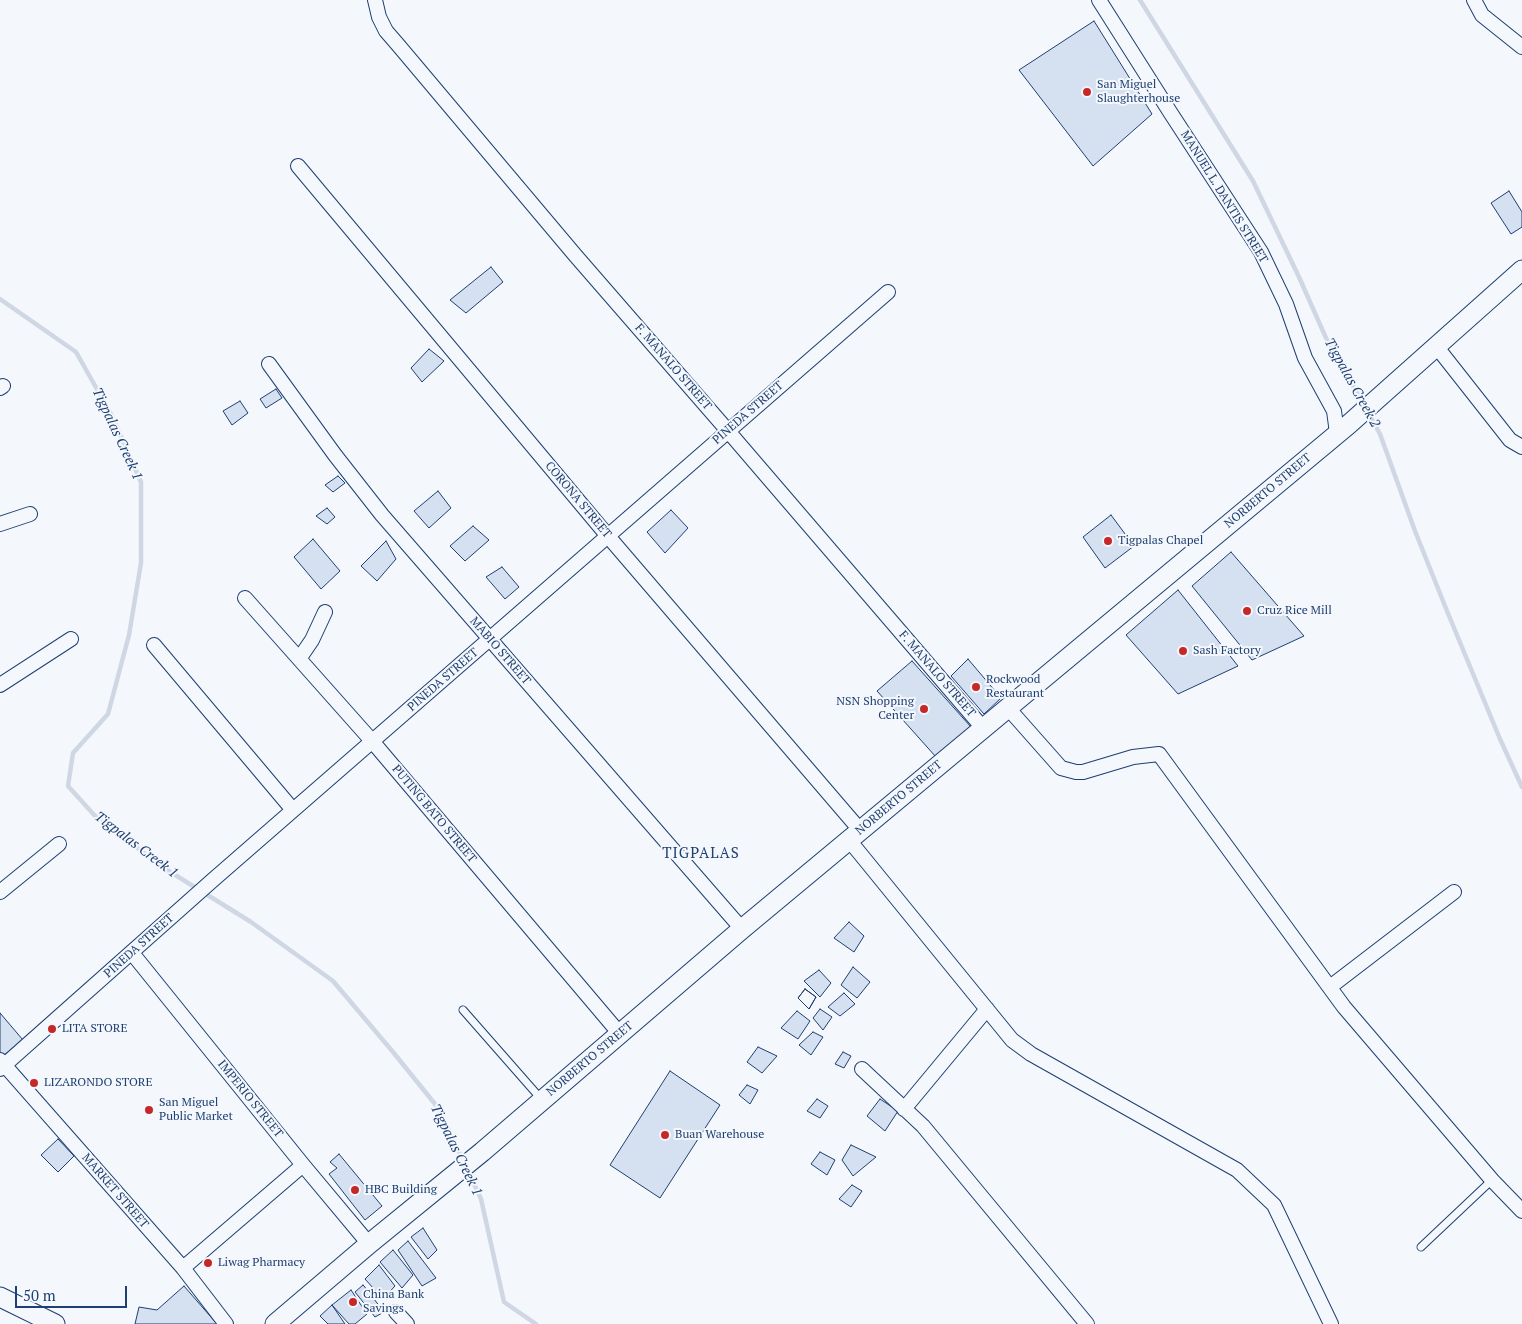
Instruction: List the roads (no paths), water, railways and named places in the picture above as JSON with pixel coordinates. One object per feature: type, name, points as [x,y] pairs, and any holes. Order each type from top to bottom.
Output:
[{"type":"main road","name":"NORBERTO STREET","points":[[275,1324],[482,1152],[854,835],[1343,429],[1522,270]]},
{"type":"main road","points":[[0,1297],[55,1324]]},
{"type":"street","name":"F. MANALO STREET","points":[[375,0],[379,17],[390,36],[575,256],[983,728]]},
{"type":"street","name":"MANUEL L. DANTIS STREET","points":[[1099,0],[1261,252],[1286,304],[1306,358],[1343,429]]},
{"type":"street","points":[[1474,0],[1482,15],[1522,47]]},
{"type":"street","name":"CORONA STREET","points":[[298,166],[608,535],[854,835],[1012,1040],[1031,1054],[1237,1170],[1274,1205],[1331,1324]]},
{"type":"street","name":"PINEDA STREET","points":[[2,1064],[888,292]]},
{"type":"street","points":[[1436,346],[1510,440],[1522,447]]},
{"type":"street","name":"MABIO STREET","points":[[269,364],[335,455],[382,515],[742,929]]},
{"type":"street","points":[[0,524],[30,514]]},
{"type":"street","name":"PUTING BATO STREET","points":[[245,598],[372,741],[620,1034]]},
{"type":"street","points":[[299,659],[312,640],[326,612]]},
{"type":"street","points":[[0,685],[71,639]]},
{"type":"street","points":[[154,645],[293,810]]},
{"type":"street","points":[[1008,708],[1061,768],[1083,772],[1133,757],[1160,754],[1344,1007],[1492,1180],[1522,1211]]},
{"type":"street","points":[[0,892],[59,844]]},
{"type":"street","points":[[1330,987],[1454,892]]},
{"type":"street","name":"IMPERIO STREET","points":[[132,952],[369,1244]]},
{"type":"street","points":[[904,1109],[987,1010]]},
{"type":"street","name":"MARKET STREET","points":[[2,1064],[183,1268],[226,1324]]},
{"type":"street","points":[[862,1069],[922,1126],[1087,1324]]},
{"type":"street","points":[[183,1268],[303,1165]]},
{"type":"street","points":[[396,1312],[407,1324]]},
{"type":"lane","points":[[463,1010],[542,1100]]},
{"type":"lane","points":[[1421,1247],[1492,1180]]},
{"type":"waterway","name":"Tigpalas Creek 2","points":[[1140,0],[1253,181],[1326,338],[1364,405]]},
{"type":"waterway","name":"Tigpalas Creek 1","points":[[0,299],[76,352],[111,414],[141,482],[141,563],[129,635],[108,714],[73,753],[68,786],[96,817],[164,868],[251,922],[333,981],[439,1109],[463,1161]]},
{"type":"waterway","name":"Tigpalas Creek 2","points":[[1368,412],[1380,434],[1415,531],[1447,611],[1522,787]]},
{"type":"waterway","name":"Tigpalas Creek 1","points":[[468,1171],[481,1199],[504,1302],[536,1324]]},
{"type":"place","name":"San Miguel Slaughterhouse","points":[[1087,92]]},
{"type":"place","name":"Tigpalas Chapel","points":[[1108,541]]},
{"type":"place","name":"Cruz Rice Mill","points":[[1247,611]]},
{"type":"place","name":"Sash Factory","points":[[1183,651]]},
{"type":"place","name":"Rockwood Restaurant","points":[[976,687]]},
{"type":"place","name":"NSN Shopping Center","points":[[924,709]]},
{"type":"place","name":"LITA STORE","points":[[52,1029]]},
{"type":"place","name":"LIZARONDO STORE","points":[[34,1083]]},
{"type":"place","name":"San Miguel Public Market","points":[[149,1110]]},
{"type":"place","name":"Buan Warehouse","points":[[665,1135]]},
{"type":"place","name":"HBC Building","points":[[355,1190]]},
{"type":"place","name":"Liwag Pharmacy","points":[[208,1263]]},
{"type":"place","name":"China Bank Savings","points":[[353,1302]]},
{"type":"district","name":"TIGPALAS","points":[[701,854]]}]
